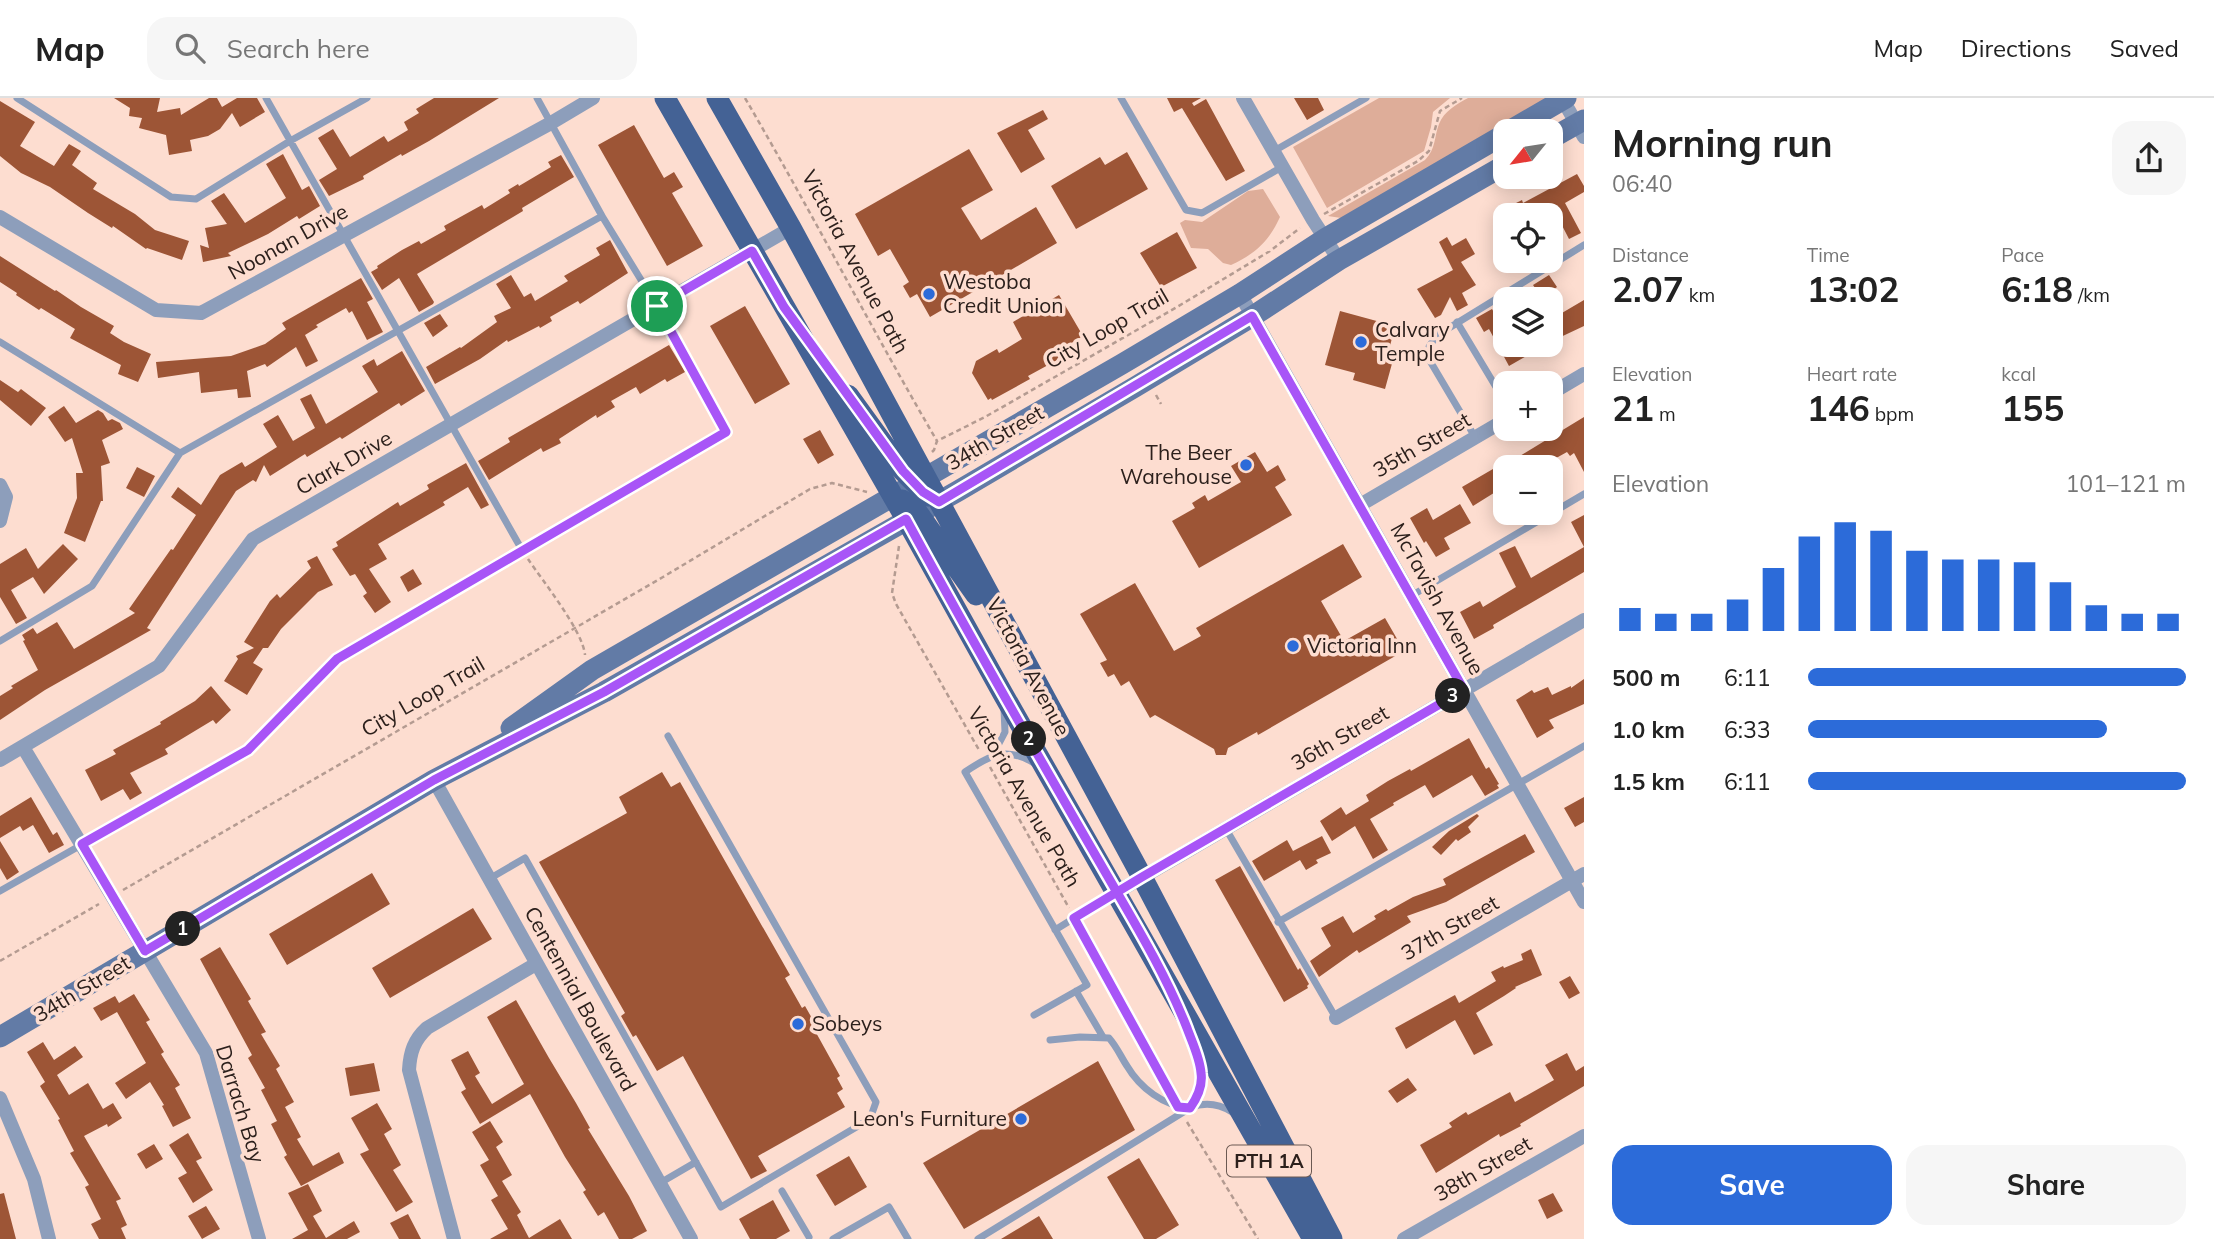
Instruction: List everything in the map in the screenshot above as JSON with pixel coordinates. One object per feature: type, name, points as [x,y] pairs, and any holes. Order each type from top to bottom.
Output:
[{"type":"main road","name":"Victoria Avenue","points":[[665,98],[893,497],[912,516],[1003,694],[1313,1239]]},
{"type":"main road","name":"Victoria Avenue","points":[[717,98],[791,228],[920,482],[939,502],[1142,877],[1332,1239]]},
{"type":"main road","points":[[784,307],[903,471],[920,482]]},
{"type":"main road","points":[[912,516],[1036,682]]},
{"type":"street","name":"Noonan Drive","points":[[0,217],[156,310],[201,313],[593,98]]},
{"type":"street","points":[[1243,98],[1339,260]]},
{"type":"street","points":[[1563,134],[1582,127],[1565,99]]},
{"type":"street","name":"34th Street","points":[[1530,119],[1565,99]]},
{"type":"street","name":"34th Street","points":[[443,775],[592,670],[1122,364],[1240,294],[1326,238],[1493,140]]},
{"type":"street","name":"34th Street","points":[[0,1037],[443,775],[632,676],[939,502],[1135,387],[1339,260],[1493,172]]},
{"type":"street","name":"Clark Drive","points":[[0,760],[159,666],[253,540],[791,228]]},
{"type":"street","name":"McTavish Avenue","points":[[1240,294],[1518,785],[1578,878],[1584,902]]},
{"type":"street","points":[[1122,364],[1135,387]]},
{"type":"street","points":[[1563,386],[1584,374]]},
{"type":"street","name":"35th Street","points":[[1360,505],[1493,427]]},
{"type":"street","points":[[0,485],[6,497],[0,521]]},
{"type":"street","name":"36th Street","points":[[1117,892],[1584,620]]},
{"type":"street","points":[[620,654],[632,676]]},
{"type":"street","name":"Darrach Bay","points":[[23,747],[206,1054],[259,1239]]},
{"type":"street","name":"Centennial Boulevard","points":[[443,775],[489,880],[691,1239]]},
{"type":"street","name":"37th Street","points":[[1336,1018],[1578,878]]},
{"type":"street","points":[[454,1239],[409,1070],[409,1057],[419,1035],[427,1028],[536,964]]},
{"type":"street","points":[[0,1098],[34,1179],[50,1239]]},
{"type":"street","name":"38th Street","points":[[1404,1239],[1584,1136]]},
{"type":"lane","points":[[17,98],[171,197],[196,200],[290,141],[367,98]]},
{"type":"lane","points":[[266,98],[522,550]]},
{"type":"lane","points":[[0,891],[248,750],[337,659],[726,432],[537,98]]},
{"type":"lane","points":[[1121,98],[1186,210],[1202,213],[1282,166]]},
{"type":"lane","points":[[1274,151],[1361,99]]},
{"type":"lane","points":[[0,641],[92,586],[180,453],[602,216]]},
{"type":"lane","points":[[1476,437],[1430,360],[1429,346],[1436,336],[1457,322],[1584,244]]},
{"type":"lane","points":[[1457,322],[1493,382]]},
{"type":"lane","points":[[0,342],[180,453]]},
{"type":"lane","points":[[1411,596],[1584,494]]},
{"type":"lane","points":[[993,755],[1005,732],[1003,694]]},
{"type":"lane","points":[[489,880],[525,858],[720,1207],[870,1119],[876,1102],[668,736]]},
{"type":"lane","points":[[1278,922],[1584,746]]},
{"type":"lane","points":[[1034,1015],[1087,985],[965,772],[993,755],[1020,755],[1047,770]]},
{"type":"lane","points":[[1226,829],[1336,1018]]},
{"type":"lane","points":[[1055,930],[1117,892]]},
{"type":"lane","points":[[1169,984],[1202,1074],[1201,1085],[1190,1108]]},
{"type":"lane","points":[[1076,991],[1103,1037]]},
{"type":"lane","points":[[1050,1040],[1063,1037],[1103,1037],[1113,1042],[1139,1082],[1180,1110]]},
{"type":"lane","points":[[978,1239],[1180,1110],[1207,1104],[1228,1109],[1240,1117],[1256,1138]]},
{"type":"lane","points":[[659,1184],[696,1162]]},
{"type":"lane","points":[[782,1191],[809,1238]]},
{"type":"lane","points":[[833,1239],[889,1207],[908,1239]]},
{"type":"path","name":"Victoria Avenue Path","points":[[746,98],[937,441]]},
{"type":"path","points":[[1325,214],[1418,161],[1429,151],[1440,111],[1462,98]]},
{"type":"path","name":"City Loop Trail","points":[[937,441],[985,417],[1177,307],[1270,251],[1296,230]]},
{"type":"path","points":[[1156,395],[1161,404]]},
{"type":"path","points":[[934,450],[937,441]]},
{"type":"path","name":"City Loop Trail","points":[[0,961],[810,489],[832,483],[866,492]]},
{"type":"path","name":"Victoria Avenue Path","points":[[900,547],[892,593],[896,604],[1001,785],[1180,1110],[1258,1239]]},
{"type":"path","points":[[522,550],[574,628],[592,670]]},
{"type":"shaded area","points":[[1379,98],[1450,98],[1433,112],[1424,151],[1327,208],[1293,147]]},
{"type":"shaded area","points":[[1468,98],[1549,98],[1513,119],[1493,119],[1493,130],[1341,218],[1328,216],[1425,160],[1433,147],[1441,119],[1451,108]]},
{"type":"shaded area","points":[[1263,189],[1280,217],[1266,240],[1254,251],[1231,265],[1223,263],[1208,249],[1191,248],[1180,223],[1185,220],[1202,222],[1248,191]]},
{"type":"building","points":[[114,98],[160,98],[157,112],[180,108],[181,115],[209,98],[217,98],[222,107],[237,98],[257,98],[265,112],[240,127],[232,113],[220,129],[208,136],[190,140],[192,151],[169,155],[166,135],[139,128],[142,118],[129,116],[130,108]]},
{"type":"building","points":[[434,98],[499,98],[429,141],[363,176],[364,179],[329,196],[319,180],[337,169],[318,138],[333,129],[350,157],[384,136],[388,142],[408,130],[404,122],[419,113],[416,109]]},
{"type":"building","points":[[1167,98],[1201,98],[1192,103],[1194,106],[1206,99],[1245,171],[1226,181],[1182,108],[1174,112]]},
{"type":"building","points":[[1294,98],[1318,98],[1324,110],[1307,120]]},
{"type":"building","points":[[0,101],[35,122],[20,146],[54,166],[69,144],[81,151],[72,165],[97,183],[93,189],[135,214],[155,230],[189,241],[182,260],[146,249],[50,187],[21,173],[0,156]]},
{"type":"building","points":[[1043,110],[1048,119],[1028,130],[1045,159],[1021,173],[997,133]]},
{"type":"building","points":[[634,125],[664,178],[674,172],[683,187],[672,193],[703,246],[667,266],[598,145]]},
{"type":"building","points":[[969,149],[993,190],[961,208],[981,240],[1036,207],[1057,243],[930,317],[917,294],[910,298],[903,286],[909,282],[890,249],[878,256],[855,214]]},
{"type":"building","points":[[1127,152],[1148,189],[1076,229],[1051,186],[1100,157],[1105,165]]},
{"type":"building","points":[[283,154],[302,190],[309,186],[320,206],[228,253],[231,256],[203,262],[200,245],[209,248],[205,228],[227,224],[211,201],[224,193],[245,223],[286,198],[266,164]]},
{"type":"building","points":[[561,155],[574,177],[522,208],[523,211],[417,274],[433,304],[419,312],[399,278],[382,290],[371,272],[378,268],[377,266],[419,241],[421,244],[446,230],[444,226],[482,205],[484,209],[510,193],[508,190],[551,167],[548,162]]},
{"type":"building","points":[[1577,174],[1584,186],[1584,192],[1565,203],[1581,233],[1569,239],[1563,227],[1563,203],[1523,203],[1549,189],[1563,189],[1563,182]]},
{"type":"building","points":[[1177,232],[1197,268],[1161,287],[1140,253]]},
{"type":"building","points":[[1447,237],[1452,246],[1466,238],[1475,254],[1461,262],[1476,285],[1462,293],[1468,305],[1457,311],[1450,297],[1441,315],[1435,318],[1417,289],[1453,270],[1439,242]]},
{"type":"building","points":[[610,240],[628,273],[580,304],[578,301],[550,317],[552,321],[540,328],[539,326],[508,342],[507,340],[480,359],[435,384],[426,367],[461,348],[497,322],[494,316],[511,308],[496,284],[511,275],[524,297],[531,293],[535,301],[568,281],[564,276],[600,255],[596,248]]},
{"type":"building","points":[[0,256],[114,326],[110,333],[151,354],[138,382],[118,374],[121,365],[70,338],[75,329],[41,308],[39,310],[0,282]]},
{"type":"building","points":[[1549,275],[1557,287],[1534,287],[1533,285]]},
{"type":"building","points":[[361,278],[373,299],[367,302],[383,332],[367,340],[352,311],[349,313],[346,308],[316,325],[318,327],[305,335],[318,361],[306,367],[296,347],[267,367],[265,364],[247,371],[251,397],[238,398],[237,389],[201,393],[199,372],[158,378],[156,362],[231,356],[265,344],[286,329],[282,323]]},
{"type":"building","points":[[1059,295],[1083,336],[1068,345],[1072,352],[1028,376],[1030,379],[988,400],[972,373],[976,361],[997,349],[999,353],[1022,339],[1013,322]]},
{"type":"building","points":[[1584,300],[1584,326],[1563,336],[1563,312]]},
{"type":"building","points":[[745,306],[790,384],[755,404],[710,326]]},
{"type":"building","points":[[1492,309],[1493,336],[1489,329],[1484,332],[1476,318]]},
{"type":"building","name":"Calvary Temple","points":[[1340,311],[1395,326],[1387,358],[1393,360],[1385,389],[1353,380],[1355,373],[1325,365]]},
{"type":"building","points":[[440,314],[448,326],[433,337],[424,323]]},
{"type":"building","points":[[669,345],[685,372],[667,382],[665,379],[640,394],[636,387],[611,401],[615,407],[597,418],[596,415],[559,439],[561,443],[543,452],[541,448],[489,480],[478,461],[510,442],[508,438]]},
{"type":"building","points":[[402,351],[425,391],[401,406],[399,403],[342,439],[340,437],[307,457],[305,454],[270,476],[264,465],[256,482],[253,480],[236,491],[147,628],[151,630],[45,690],[0,720],[0,696],[38,670],[22,635],[33,628],[37,634],[57,622],[74,649],[135,613],[129,609],[196,515],[171,497],[178,487],[201,505],[220,475],[242,462],[245,467],[277,447],[263,424],[278,415],[293,441],[315,428],[300,399],[311,394],[326,424],[378,392],[362,366],[374,359],[377,366]]},
{"type":"building","points":[[1504,357],[1525,357],[1509,366]]},
{"type":"building","points":[[0,380],[18,392],[21,389],[46,408],[31,426],[0,400]]},
{"type":"building","points":[[64,406],[76,423],[98,410],[108,421],[112,419],[120,423],[123,429],[102,440],[110,463],[101,466],[103,501],[85,542],[64,533],[77,498],[76,473],[83,473],[72,438],[65,442],[48,417]]},
{"type":"building","points":[[1584,417],[1584,472],[1574,453],[1570,456],[1567,452],[1562,455],[1521,455],[1544,441],[1563,441],[1563,430]]},
{"type":"building","points":[[820,430],[834,455],[818,464],[803,439]]},
{"type":"building","points":[[1255,452],[1267,472],[1278,465],[1286,480],[1275,487],[1292,515],[1199,568],[1172,521],[1195,508],[1192,503],[1205,495],[1208,501],[1241,482],[1231,466]]},
{"type":"building","points":[[466,463],[489,505],[481,509],[468,487],[443,502],[445,505],[378,544],[387,559],[369,569],[391,602],[375,613],[363,596],[367,593],[355,574],[350,576],[332,549],[338,546],[336,542],[398,502],[400,506],[429,489],[427,485]]},
{"type":"building","points":[[137,467],[155,476],[144,497],[126,488]]},
{"type":"building","points":[[1493,469],[1493,494],[1473,506],[1462,487]]},
{"type":"building","points":[[1460,504],[1471,523],[1444,538],[1450,549],[1436,557],[1426,541],[1424,543],[1410,518],[1427,508],[1433,520]]},
{"type":"building","points":[[1584,515],[1584,547],[1571,522]]},
{"type":"building","points":[[63,544],[78,559],[44,594],[33,577],[11,590],[27,618],[16,624],[0,597],[0,564],[26,548],[38,569]]},
{"type":"building","name":"Victoria Inn","points":[[1343,544],[1362,577],[1321,601],[1344,641],[1385,618],[1404,651],[1258,735],[1257,732],[1228,748],[1226,755],[1216,755],[1214,749],[1155,715],[1150,718],[1129,681],[1121,686],[1114,674],[1108,677],[1100,663],[1107,660],[1080,614],[1135,583],[1174,651],[1201,636],[1196,628]]},
{"type":"building","points":[[1515,546],[1531,578],[1584,547],[1584,572],[1474,639],[1460,612],[1480,601],[1483,607],[1516,587],[1499,553]]},
{"type":"building","points":[[317,556],[333,585],[318,592],[281,629],[268,648],[263,648],[253,663],[263,669],[247,695],[224,681],[238,659],[236,656],[254,648],[244,642],[270,601],[277,594],[280,598],[311,568],[307,561]]},
{"type":"building","points":[[413,569],[422,584],[408,592],[400,577]]},
{"type":"building","points":[[1584,679],[1584,704],[1549,720],[1554,728],[1537,738],[1516,700],[1532,690],[1534,693],[1548,687],[1552,695],[1571,688]]},
{"type":"building","points":[[211,686],[231,710],[216,724],[213,720],[165,749],[168,754],[130,773],[142,793],[130,800],[123,789],[101,801],[85,770],[116,754],[113,750],[161,724],[160,722],[195,701]]},
{"type":"building","points":[[1469,738],[1486,769],[1489,767],[1499,788],[1485,796],[1472,775],[1433,798],[1425,785],[1393,803],[1394,805],[1370,819],[1388,850],[1373,859],[1355,826],[1332,841],[1320,821],[1341,807],[1346,815],[1369,801],[1366,795],[1388,781]]},
{"type":"building","points":[[662,772],[671,787],[680,782],[790,975],[785,978],[802,1008],[805,1006],[817,1027],[814,1029],[840,1076],[837,1078],[843,1089],[837,1093],[845,1107],[758,1156],[767,1171],[751,1179],[683,1056],[657,1071],[636,1035],[633,1037],[621,1016],[625,1013],[539,862],[627,813],[619,797]]},
{"type":"building","points":[[31,797],[53,835],[57,832],[64,845],[49,853],[33,825],[23,831],[20,826],[0,838],[0,816]]},
{"type":"building","points":[[1584,797],[1584,822],[1575,827],[1564,808]]},
{"type":"building","points":[[1477,814],[1479,816],[1468,827],[1471,832],[1458,841],[1456,839],[1441,855],[1432,847],[1449,831]]},
{"type":"building","points":[[1525,834],[1535,852],[1446,902],[1407,916],[1411,922],[1359,953],[1357,950],[1319,977],[1310,961],[1331,946],[1321,928],[1343,916],[1353,933],[1376,919],[1374,916],[1386,909],[1388,911],[1413,897],[1446,885],[1443,879]]},
{"type":"building","points":[[1322,836],[1331,853],[1316,860],[1318,863],[1306,870],[1300,860],[1264,881],[1252,861],[1287,840],[1293,851]]},
{"type":"building","points":[[0,841],[19,872],[7,880],[0,868]]},
{"type":"building","points":[[1240,866],[1298,970],[1300,968],[1309,984],[1308,988],[1284,1002],[1215,880]]},
{"type":"building","points":[[372,873],[390,904],[287,965],[269,934]]},
{"type":"building","points":[[473,908],[492,939],[390,998],[372,968]]},
{"type":"building","points":[[220,947],[251,999],[248,1001],[266,1032],[261,1034],[280,1066],[276,1069],[294,1102],[285,1107],[301,1137],[297,1139],[313,1166],[339,1152],[344,1163],[301,1186],[284,1157],[287,1155],[271,1124],[277,1121],[261,1090],[265,1088],[248,1058],[252,1055],[200,959]]},
{"type":"building","points":[[1531,949],[1542,975],[1515,987],[1476,1013],[1493,1045],[1474,1055],[1455,1020],[1406,1049],[1395,1028],[1455,995],[1459,1003],[1496,981],[1491,972],[1523,960],[1521,954]]},
{"type":"building","points":[[1570,976],[1580,993],[1569,999],[1559,982]]},
{"type":"building","points":[[134,994],[150,1020],[146,1022],[164,1052],[161,1054],[180,1085],[175,1088],[191,1118],[173,1127],[150,1082],[126,1099],[115,1083],[146,1063],[117,1012],[101,1021],[93,1008],[115,996],[119,1003]]},
{"type":"building","points":[[516,1000],[647,1231],[632,1239],[619,1239],[604,1212],[598,1216],[583,1192],[586,1190],[530,1094],[480,1124],[461,1092],[466,1089],[451,1060],[468,1051],[480,1073],[475,1076],[492,1104],[524,1084],[487,1017]]},
{"type":"building","points":[[43,1042],[54,1060],[75,1046],[83,1057],[57,1075],[69,1095],[88,1083],[103,1109],[113,1103],[122,1118],[108,1127],[107,1124],[84,1136],[121,1199],[116,1201],[127,1225],[121,1228],[126,1239],[99,1239],[91,1224],[101,1219],[85,1187],[89,1185],[70,1153],[74,1151],[58,1120],[60,1119],[40,1086],[45,1082],[27,1052]]},
{"type":"building","points":[[1567,1053],[1576,1071],[1584,1066],[1584,1086],[1520,1124],[1521,1126],[1500,1137],[1499,1134],[1436,1173],[1420,1145],[1452,1127],[1449,1123],[1466,1112],[1468,1115],[1510,1092],[1515,1102],[1554,1080],[1545,1065]]},
{"type":"building","points":[[1098,1061],[1135,1130],[964,1229],[923,1163]]},
{"type":"building","points":[[374,1063],[380,1091],[350,1096],[345,1068]]},
{"type":"building","points":[[1408,1078],[1417,1090],[1397,1103],[1388,1091]]},
{"type":"building","points":[[377,1103],[392,1129],[384,1134],[401,1165],[393,1170],[413,1202],[396,1212],[360,1154],[369,1150],[351,1118]]},
{"type":"building","points":[[490,1121],[503,1142],[496,1147],[512,1175],[502,1181],[521,1212],[517,1215],[529,1238],[560,1219],[572,1239],[490,1239],[508,1229],[491,1200],[498,1196],[480,1165],[489,1160],[472,1132]]},
{"type":"building","points":[[188,1133],[202,1158],[196,1161],[213,1190],[193,1203],[178,1178],[187,1173],[169,1145]]},
{"type":"building","points":[[154,1144],[163,1159],[146,1169],[137,1154]]},
{"type":"building","points":[[849,1156],[867,1187],[835,1206],[816,1175]]},
{"type":"building","points":[[1139,1158],[1179,1225],[1156,1239],[1144,1239],[1107,1177]]},
{"type":"building","points":[[308,1184],[322,1211],[313,1216],[326,1238],[354,1221],[360,1232],[347,1239],[292,1239],[308,1230],[288,1193]]},
{"type":"building","points":[[4,1193],[16,1239],[0,1239],[0,1194]]},
{"type":"building","points":[[1553,1193],[1563,1211],[1547,1219],[1538,1200]]},
{"type":"building","points":[[773,1200],[790,1231],[776,1239],[750,1239],[739,1219]]},
{"type":"building","points":[[206,1206],[220,1229],[202,1239],[188,1216]]},
{"type":"building","points":[[408,1214],[421,1239],[399,1239],[390,1223]]},
{"type":"building","points":[[1039,1216],[1053,1239],[1001,1239]]},
{"type":"place","name":"Westoba Credit Union","points":[[929,294]]},
{"type":"place","name":"Calvary Temple","points":[[1361,342]]},
{"type":"place","name":"The Beer Warehouse","points":[[1246,465]]},
{"type":"place","name":"Victoria Inn","points":[[1293,646]]},
{"type":"place","name":"Sobeys","points":[[798,1024]]},
{"type":"place","name":"Leon's Furniture","points":[[1021,1119]]},
{"type":"route","points":[[657,306],[726,432],[337,659],[248,750],[82,844],[145,951],[434,780],[604,692],[906,519],[1003,694],[1117,892],[1169,984],[1202,1074],[1201,1085],[1190,1108],[1178,1107],[1170,1094],[1074,918],[1117,892],[1142,877],[1464,690],[1252,316],[939,502],[923,492],[903,471],[784,307],[752,251],[657,306]]}]
